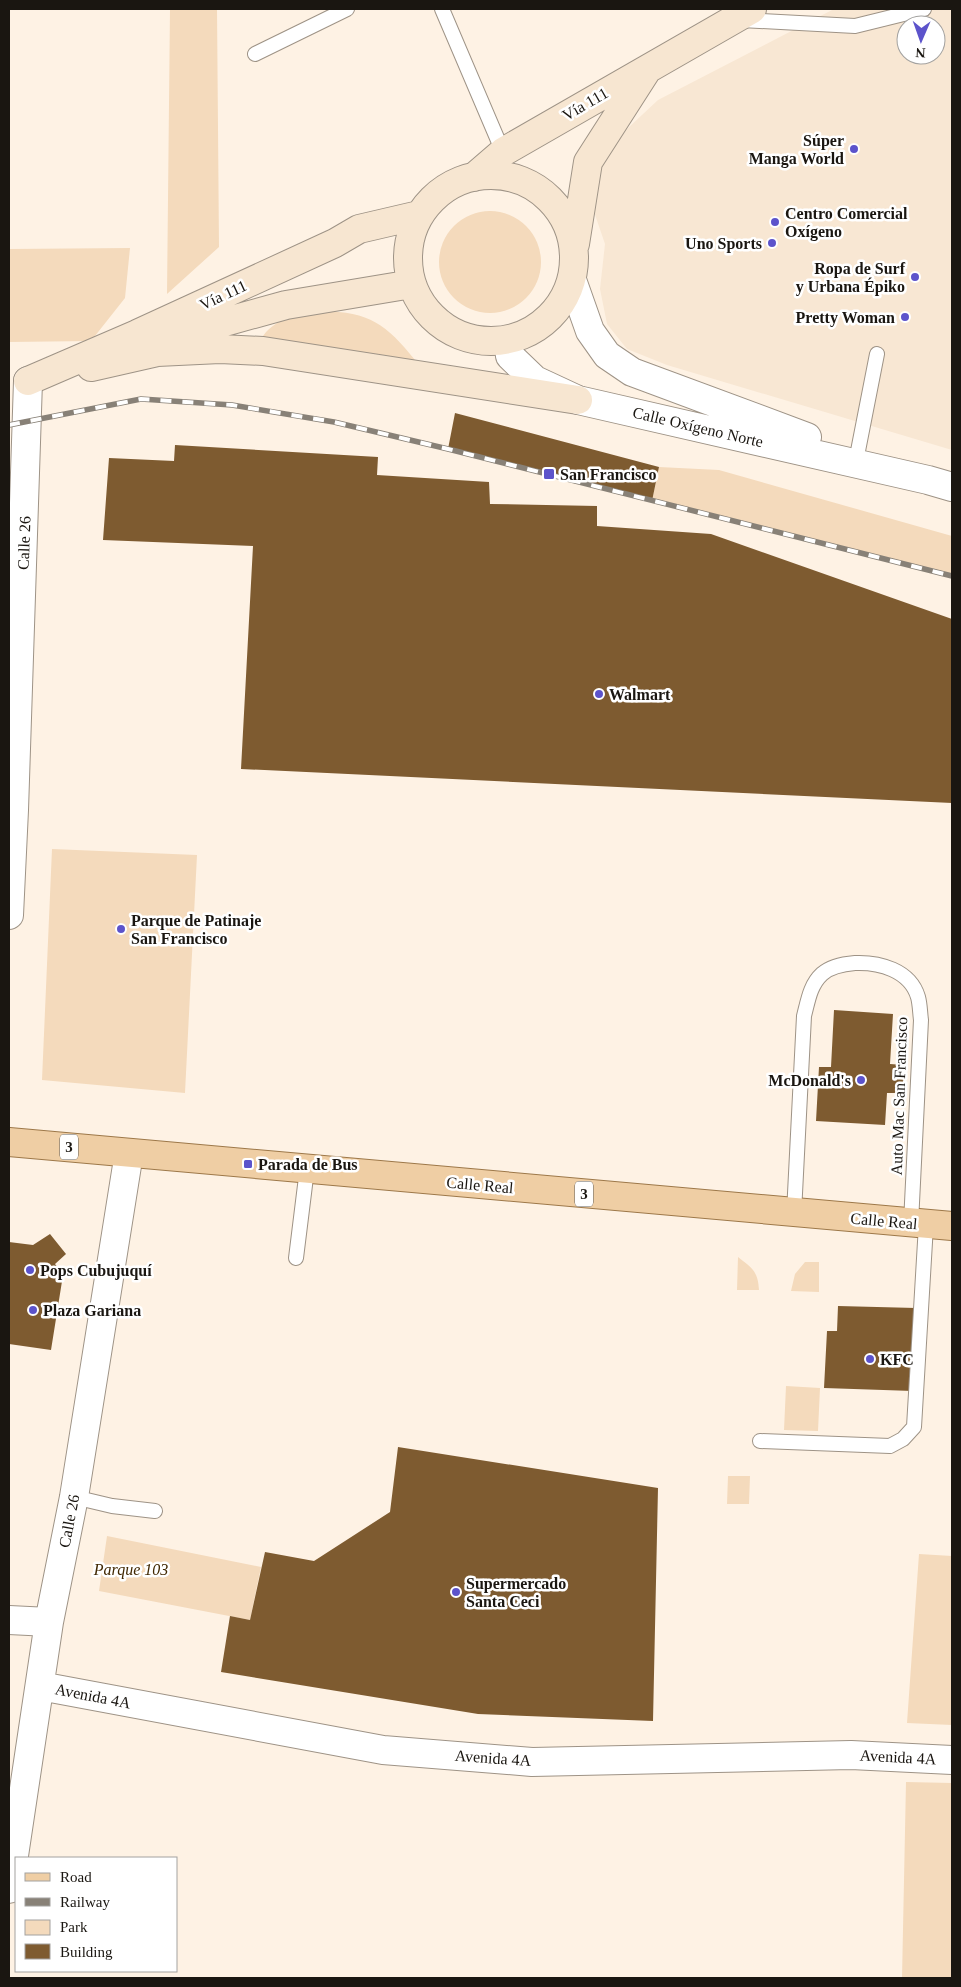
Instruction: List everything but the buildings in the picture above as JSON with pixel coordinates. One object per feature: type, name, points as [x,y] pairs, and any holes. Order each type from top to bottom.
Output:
[{"type":"main road","name":"Vía 111","points":[[474,176],[503,152],[743,14]]},
{"type":"main road","name":"Vía 111","points":[[574,248],[588,162],[649,67]]},
{"type":"main road","points":[[501,175],[528,183],[550,199],[566,221],[574,248],[572,280],[565,297],[555,312],[542,325],[508,340],[484,341],[460,335],[439,323],[423,305],[412,284],[408,261],[409,245],[419,215],[434,198],[448,187],[474,176],[501,175]]},
{"type":"main road","name":"Vía 111","points":[[18,383],[137,334],[360,230],[419,215]]},
{"type":"main road","name":"Vía 111","points":[[18,383],[156,352],[221,323],[286,304],[412,284]]},
{"type":"main road","points":[[156,352],[220,349],[263,351],[578,400]]},
{"type":"main road","name":"Calle Real","points":[[9,1142],[930,1225]]},
{"type":"street","name":"Calle Oxígeno Norte","points":[[572,280],[590,331],[607,355],[632,372],[914,477]]},
{"type":"street","name":"Calle Oxígeno Norte","points":[[508,340],[510,356],[535,380],[578,400],[952,487]]},
{"type":"street","name":"Calle 26","points":[[9,915],[15,781],[18,383]]},
{"type":"street","name":"Calle 26","points":[[9,1889],[48,1622],[74,1497],[129,1153]]},
{"type":"street","points":[[9,1620],[48,1622]]},
{"type":"street","name":"Avenida 4A","points":[[40,1686],[383,1750],[532,1762],[851,1755],[952,1760]]},
{"type":"lane","points":[[256,54],[347,9]]},
{"type":"lane","points":[[442,9],[503,152]]},
{"type":"lane","points":[[743,14],[855,26],[924,9]]},
{"type":"lane","points":[[857,456],[877,354]]},
{"type":"lane","name":"Auto Mac San Francisco","points":[[760,1441],[890,1446],[903,1439],[914,1427],[930,1225],[921,1020],[918,996],[907,979],[888,966],[864,963],[840,964],[823,974],[811,990],[804,1016],[794,1213]]},
{"type":"lane","points":[[296,1258],[307,1169]]},
{"type":"lane","points":[[74,1497],[112,1506],[155,1512]]},
{"type":"shaded area","name":"Centro Comercial Oxígeno","points":[[834,9],[952,9],[952,450],[667,365],[627,349],[607,324],[600,289],[605,244],[590,200],[597,157],[658,100]]},
{"type":"green space","points":[[170,9],[217,9],[219,247],[167,294]]},
{"type":"green space","points":[[490,211],[509,215],[526,226],[537,243],[541,262],[537,281],[526,298],[509,309],[490,313],[471,309],[454,298],[443,281],[439,262],[443,243],[454,226],[471,215]]},
{"type":"green space","points":[[130,248],[125,298],[91,341],[9,342],[9,249]]},
{"type":"green space","points":[[322,311],[353,314],[376,322],[395,337],[415,360],[261,339],[273,326],[288,318]]},
{"type":"green space","points":[[659,467],[719,470],[952,536],[952,576],[652,501]]},
{"type":"green space","name":"Parque de Patinaje San Francisco","points":[[52,849],[197,855],[185,1093],[42,1080]]},
{"type":"green space","points":[[738,1257],[756,1274],[759,1290],[737,1290]]},
{"type":"green space","points":[[805,1262],[819,1262],[819,1292],[791,1291],[795,1274]]},
{"type":"green space","points":[[786,1386],[820,1388],[818,1431],[784,1430]]},
{"type":"green space","points":[[728,1476],[750,1476],[749,1504],[727,1504]]},
{"type":"green space","name":"Parque 103","points":[[107,1536],[261,1567],[250,1620],[99,1591]]},
{"type":"green space","points":[[919,1554],[952,1556],[952,1725],[907,1723]]},
{"type":"green space","points":[[906,1782],[952,1783],[952,1978],[902,1978]]},
{"type":"railway","points":[[9,425],[141,399],[232,405],[334,422],[448,449],[952,576]]},
{"type":"place","name":"Súper Manga World","points":[[854,149]]},
{"type":"place","name":"Centro Comercial Oxígeno","points":[[775,222]]},
{"type":"place","name":"Uno Sports","points":[[772,243]]},
{"type":"place","name":"Ropa de Surf y Urbana Épiko","points":[[915,277]]},
{"type":"place","name":"Pretty Woman","points":[[905,317]]},
{"type":"place","name":"San Francisco","points":[[549,474]]},
{"type":"place","name":"Walmart","points":[[599,694]]},
{"type":"place","name":"Parque de Patinaje San Francisco","points":[[121,929]]},
{"type":"place","name":"McDonald's","points":[[861,1080]]},
{"type":"place","name":"Parada de Bus","points":[[248,1164]]},
{"type":"place","name":"Pops Cubujuquí","points":[[30,1270]]},
{"type":"place","name":"Plaza Gariana","points":[[33,1310]]},
{"type":"place","name":"KFC","points":[[870,1359]]},
{"type":"place","name":"Supermercado Santa Ceci","points":[[456,1592]]}]
